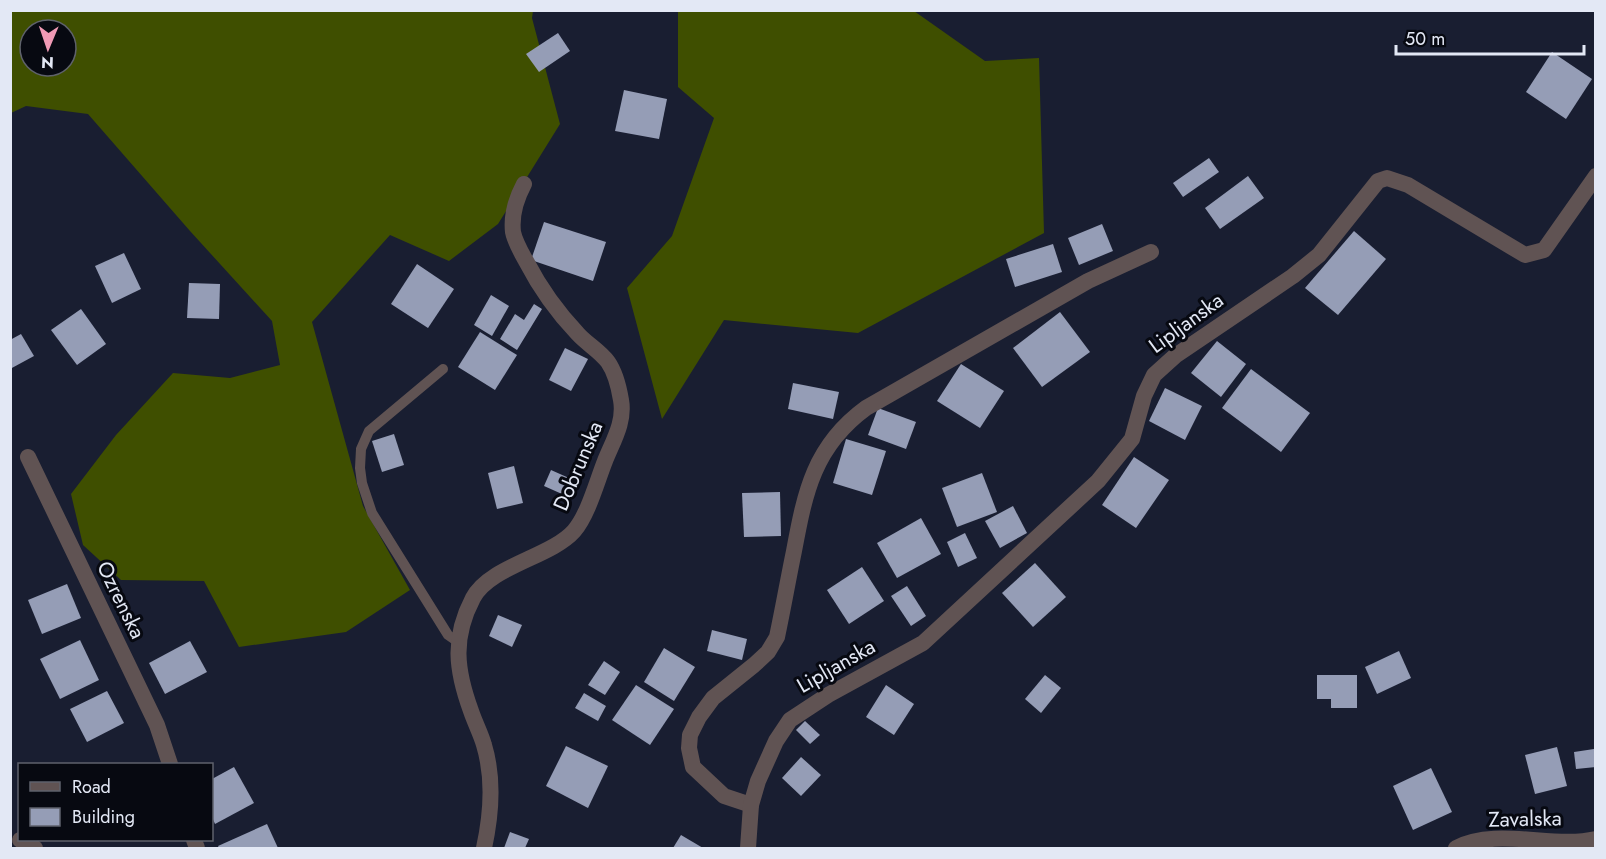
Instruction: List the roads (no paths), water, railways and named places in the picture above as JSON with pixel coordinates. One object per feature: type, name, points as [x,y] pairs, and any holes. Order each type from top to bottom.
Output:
[{"type":"street","name":"Lipljanska","points":[[747,849],[752,805],[758,781],[776,741],[790,720],[828,695],[923,643],[1098,480],[1132,440],[1144,396],[1154,375],[1175,356],[1293,276],[1319,255],[1378,181],[1387,178],[1408,185],[1525,255],[1544,250],[1596,176]]},
{"type":"street","name":"Dobrunska","points":[[484,849],[490,801],[490,776],[485,746],[471,712],[460,675],[458,642],[462,622],[475,595],[492,578],[554,545],[574,531],[584,513],[621,421],[622,402],[617,382],[608,362],[578,334],[542,291],[513,233],[513,213],[524,184]]},
{"type":"street","points":[[752,805],[724,796],[693,767],[689,748],[690,735],[699,717],[713,698],[768,652],[777,637],[803,505],[812,476],[830,442],[847,422],[866,408],[1088,281],[1151,252]]},
{"type":"street","name":"Ozrenska","points":[[28,456],[157,725],[169,763]]},
{"type":"street","name":"Zavalska","points":[[1456,849],[1465,844],[1496,839],[1589,841],[1596,839]]},
{"type":"lane","points":[[443,369],[369,431],[362,449],[360,468],[362,483],[372,513],[448,635],[458,642]]}]
